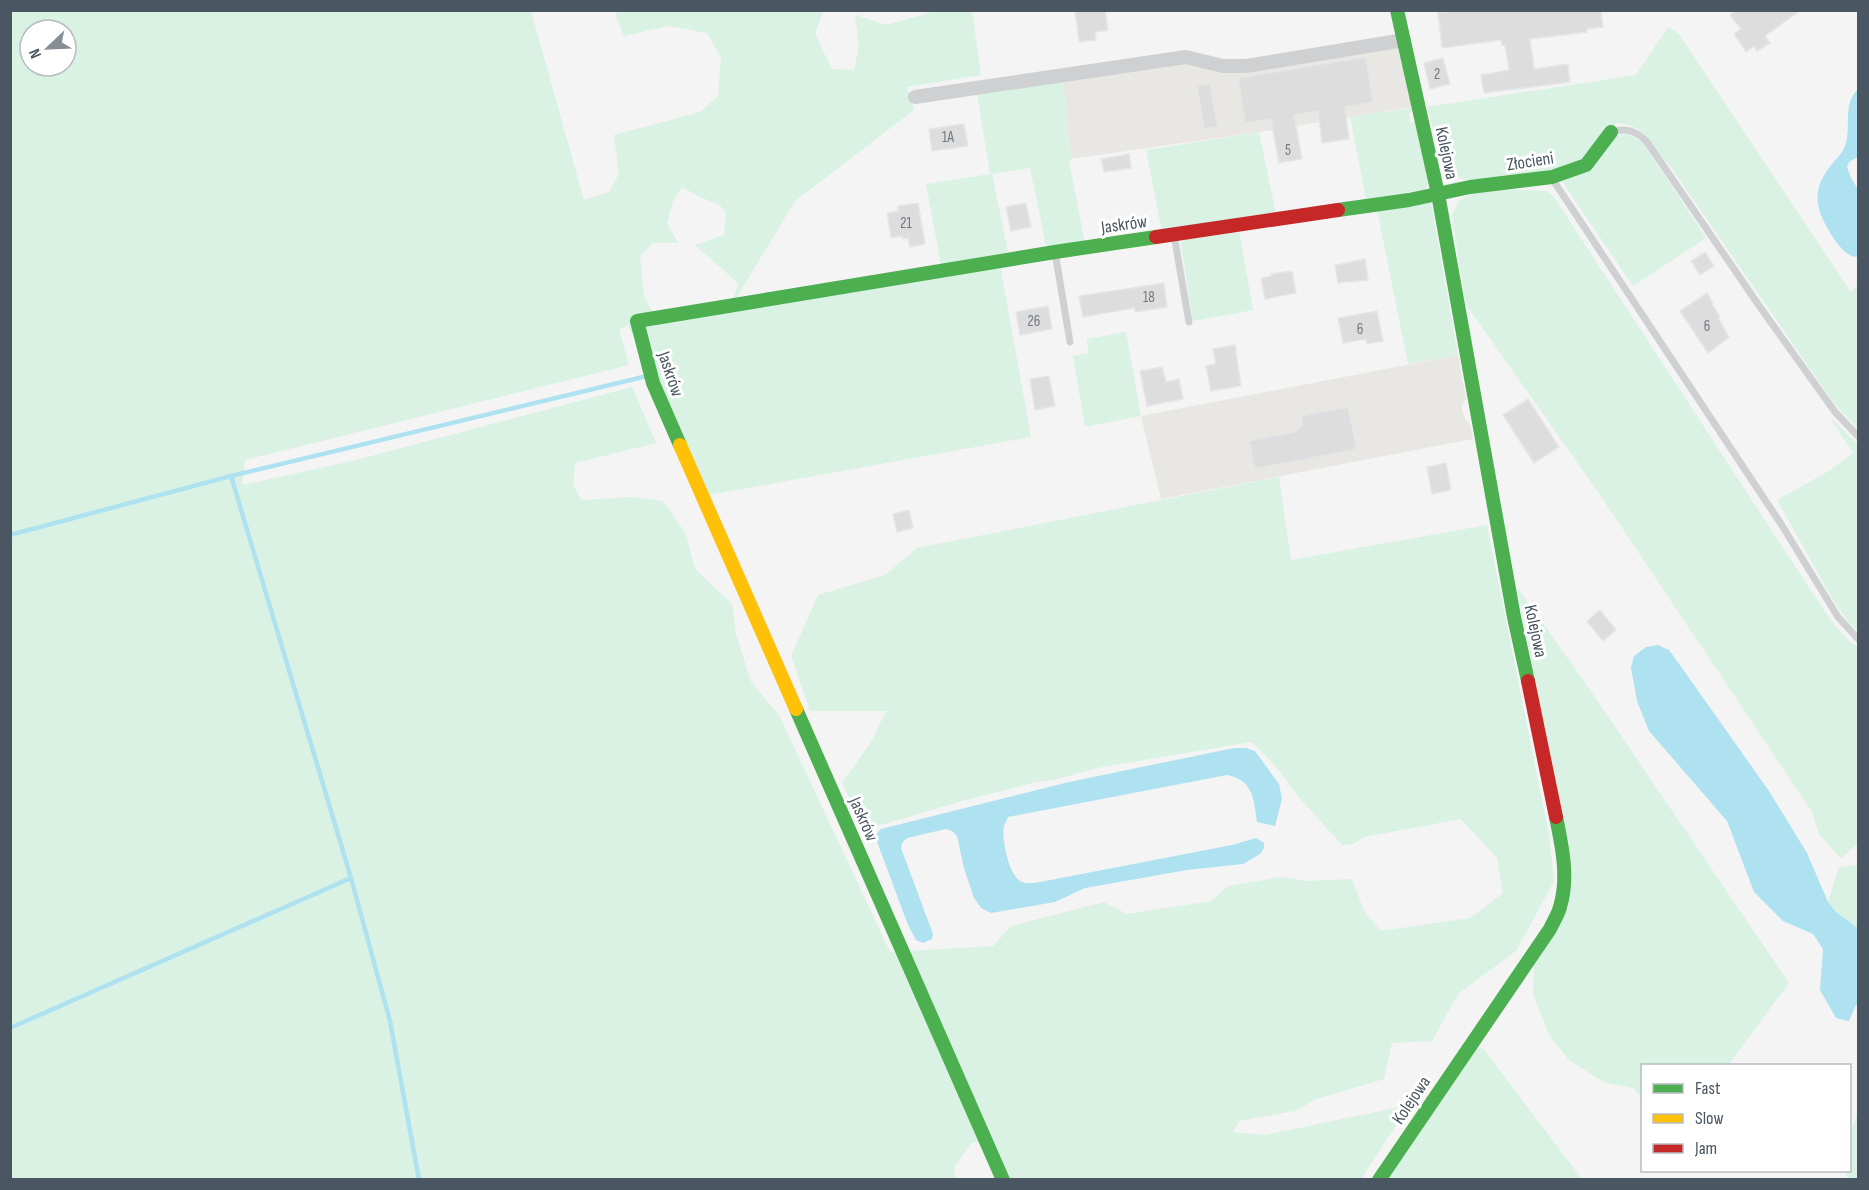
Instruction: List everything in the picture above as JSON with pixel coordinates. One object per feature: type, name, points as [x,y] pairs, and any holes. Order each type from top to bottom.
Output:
[{"type":"street","name":"Kolejowa","points":[[1379,1179],[1550,929],[1560,908],[1565,885],[1562,845],[1514,616],[1438,194],[1397,10]]},
{"type":"street","points":[[915,97],[1186,57],[1223,66],[1246,66],[1404,40]]},
{"type":"street","name":"Złocieni","points":[[1438,194],[1470,187],[1552,177],[1586,165],[1611,132]]},
{"type":"street","name":"Jaskrów","points":[[1003,1179],[652,383],[637,321],[1055,252],[1408,201],[1438,194]]},
{"type":"lane","points":[[1611,132],[1619,129],[1634,131],[1647,142],[1835,412],[1858,436]]},
{"type":"lane","points":[[1552,177],[1781,524],[1838,617],[1858,639]]},
{"type":"lane","points":[[1174,235],[1189,322]]},
{"type":"lane","points":[[1055,252],[1070,342]]},
{"type":"shaded area","points":[[1399,47],[1412,107],[1071,159],[1063,82],[1194,63],[1216,71]]},
{"type":"shaded area","points":[[1458,355],[1466,399],[1461,406],[1465,419],[1470,424],[1473,439],[1161,499],[1141,416]]},
{"type":"green space","points":[[10,11],[531,11],[584,200],[609,192],[619,174],[614,135],[700,112],[718,96],[721,58],[707,33],[669,26],[624,36],[616,17],[617,11],[823,11],[815,34],[832,69],[854,70],[859,46],[855,15],[887,25],[936,11],[972,11],[981,75],[907,87],[914,110],[795,201],[732,304],[738,283],[695,245],[724,235],[726,214],[720,205],[682,187],[673,201],[667,223],[678,243],[653,243],[640,256],[644,296],[657,320],[732,305],[1000,265],[1031,437],[703,496],[628,325],[619,329],[629,365],[245,460],[242,485],[352,461],[632,387],[656,443],[575,463],[573,486],[582,500],[633,497],[663,501],[686,534],[695,569],[732,604],[736,634],[751,682],[779,715],[890,952],[993,946],[1011,926],[1104,902],[1127,914],[1211,901],[1228,886],[1281,877],[1306,881],[1352,879],[1364,911],[1381,931],[1470,918],[1503,893],[1497,858],[1461,819],[1364,837],[1353,844],[1342,845],[1252,742],[1097,768],[966,800],[864,830],[842,783],[871,742],[886,711],[810,711],[791,656],[818,595],[885,575],[917,548],[1279,477],[1291,560],[1487,525],[1549,835],[1554,881],[1516,951],[1458,994],[1432,1041],[1392,1043],[1384,1079],[1316,1099],[1295,1111],[1239,1121],[1233,1132],[1265,1135],[1409,1105],[1361,1179],[1000,1179],[989,1144],[972,1142],[954,1168],[956,1180],[11,1179]]},
{"type":"green space","points":[[1668,27],[1679,34],[1851,292],[1858,284],[1858,429],[1833,402],[1670,166],[1638,129],[1618,123],[1606,128],[1581,159],[1561,168],[1472,180],[1462,179],[1455,174],[1437,145],[1427,107],[1636,75]]},
{"type":"green space","points":[[1063,82],[1071,159],[1069,161],[1085,243],[1047,250],[1030,168],[992,174],[1008,252],[941,265],[926,184],[990,174],[977,94]]},
{"type":"green space","points":[[1412,108],[1413,110],[1409,113],[1411,122],[1415,122],[1429,183],[1425,190],[1366,199],[1350,117]]},
{"type":"green space","points":[[1259,132],[1276,214],[1162,232],[1146,150]]},
{"type":"green space","points":[[1628,134],[1643,143],[1706,238],[1633,286],[1562,181],[1618,135]]},
{"type":"green space","points":[[1498,189],[1547,191],[1554,197],[1823,609],[1843,635],[1858,647],[1858,843],[1841,859],[1819,834],[1812,812],[1600,495],[1465,303],[1452,215],[1459,201],[1470,195]]},
{"type":"green space","points":[[1431,202],[1458,355],[1408,364],[1377,210]]},
{"type":"green space","points":[[1239,230],[1253,310],[1193,321],[1181,244],[1185,239]]},
{"type":"green space","points":[[1126,332],[1141,416],[1085,427],[1073,356],[1089,353],[1086,339]]},
{"type":"green space","points":[[1829,416],[1858,445],[1858,631],[1836,605],[1777,500],[1827,472],[1853,453]]},
{"type":"green space","points":[[1517,587],[1586,684],[1789,983],[1729,1064],[1641,1064],[1641,1097],[1633,1088],[1605,1083],[1569,1060],[1549,1035],[1533,994],[1534,962],[1552,937],[1568,846]]},
{"type":"green space","points":[[1858,865],[1858,928],[1836,912],[1828,902],[1839,867]]},
{"type":"green space","points":[[1483,1048],[1582,1179],[1382,1180],[1473,1049]]},
{"type":"green space","points":[[1858,1112],[1858,1179],[1848,1179],[1845,1172],[1851,1172],[1851,1131]]},
{"type":"water","points":[[1858,89],[1858,157],[1849,162],[1847,167],[1858,189],[1858,257],[1854,257],[1847,254],[1834,239],[1820,212],[1818,195],[1823,177],[1845,146],[1850,102]]},
{"type":"water","points":[[1658,645],[1669,650],[1769,791],[1807,853],[1828,902],[1836,912],[1858,928],[1858,1005],[1849,1021],[1836,1018],[1820,990],[1823,949],[1813,934],[1783,921],[1754,892],[1727,821],[1649,731],[1637,701],[1631,668],[1634,656],[1646,647]]},
{"type":"water","points":[[1234,748],[1255,751],[1279,784],[1282,799],[1275,826],[1257,822],[1251,792],[1242,781],[1227,775],[1008,817],[1003,832],[1007,856],[1016,877],[1022,882],[1035,883],[1232,845],[1256,838],[1264,843],[1260,854],[1243,864],[1187,870],[1085,888],[1055,902],[991,913],[981,908],[974,898],[957,836],[952,831],[946,829],[907,838],[901,848],[933,934],[932,939],[923,943],[916,940],[908,925],[876,839],[881,829],[1069,782]]},
{"type":"building","points":[[1075,10],[1105,10],[1108,30],[1095,32],[1096,40],[1079,42]]},
{"type":"building","points":[[1457,10],[1601,10],[1603,27],[1587,29],[1587,32],[1530,39],[1534,69],[1568,64],[1570,82],[1484,93],[1481,75],[1509,70],[1505,45],[1502,45],[1501,40],[1442,48],[1438,13]]},
{"type":"building","points":[[1737,10],[1801,10],[1765,36],[1770,43],[1757,51],[1754,46],[1746,52],[1734,34],[1741,29],[1730,15]]},
{"type":"building","points":[[1366,57],[1373,102],[1345,107],[1349,139],[1322,143],[1318,111],[1294,115],[1302,159],[1279,163],[1271,119],[1245,123],[1238,78]]},
{"type":"building","points":[[1443,58],[1450,84],[1430,89],[1424,63]]},
{"type":"building","points":[[1210,84],[1218,127],[1204,129],[1197,86]]},
{"type":"building","points":[[964,124],[968,146],[932,151],[929,129]]},
{"type":"building","points":[[1129,154],[1131,168],[1104,172],[1101,159]]},
{"type":"building","points":[[918,203],[925,244],[910,247],[908,238],[903,239],[902,236],[891,238],[887,213],[898,211],[898,206]]},
{"type":"building","points":[[1026,203],[1031,227],[1011,231],[1006,207]]},
{"type":"building","points":[[1705,252],[1714,266],[1700,275],[1691,261]]},
{"type":"building","points":[[1365,259],[1368,280],[1338,283],[1335,265]]},
{"type":"building","points":[[1292,271],[1296,293],[1265,299],[1261,278]]},
{"type":"building","points":[[1164,283],[1167,307],[1135,312],[1134,308],[1083,317],[1079,296]]},
{"type":"building","points":[[1707,293],[1729,337],[1708,353],[1680,311]]},
{"type":"building","points":[[1048,306],[1052,329],[1020,335],[1016,312]]},
{"type":"building","points":[[1377,311],[1383,341],[1367,344],[1366,339],[1343,343],[1338,318]]},
{"type":"building","points":[[1235,345],[1241,386],[1211,391],[1206,366],[1216,364],[1213,349]]},
{"type":"building","points":[[1162,367],[1166,382],[1179,379],[1183,399],[1147,406],[1140,371]]},
{"type":"building","points":[[1049,376],[1055,406],[1035,410],[1030,379]]},
{"type":"building","points":[[1528,399],[1559,447],[1534,463],[1503,415]]},
{"type":"building","points":[[1348,407],[1357,449],[1255,469],[1249,441],[1294,432],[1303,426],[1301,416]]},
{"type":"building","points":[[1446,463],[1451,490],[1432,494],[1427,467]]},
{"type":"building","points":[[909,510],[913,528],[897,532],[893,514]]},
{"type":"building","points":[[1600,610],[1616,630],[1603,641],[1587,621]]},
{"type":"waterway","points":[[10,535],[231,476],[643,377]]},
{"type":"waterway","points":[[231,476],[351,878],[390,1021],[419,1180]]},
{"type":"waterway","points":[[10,1028],[351,878]]},
{"type":"traffic: fast","points":[[1397,10],[1438,194],[1514,617],[1528,681]]},
{"type":"traffic: fast","points":[[1338,210],[1409,200],[1470,187],[1552,177],[1586,165],[1611,132]]},
{"type":"traffic: fast","points":[[680,445],[653,383],[637,321],[1156,237]]},
{"type":"traffic: fast","points":[[796,709],[1003,1180]]},
{"type":"traffic: fast","points":[[1379,1180],[1557,916],[1563,896],[1564,873],[1556,817]]},
{"type":"traffic: slow","points":[[680,445],[796,709]]},
{"type":"traffic: jam","points":[[1156,237],[1338,210]]},
{"type":"traffic: jam","points":[[1528,681],[1556,817]]}]
